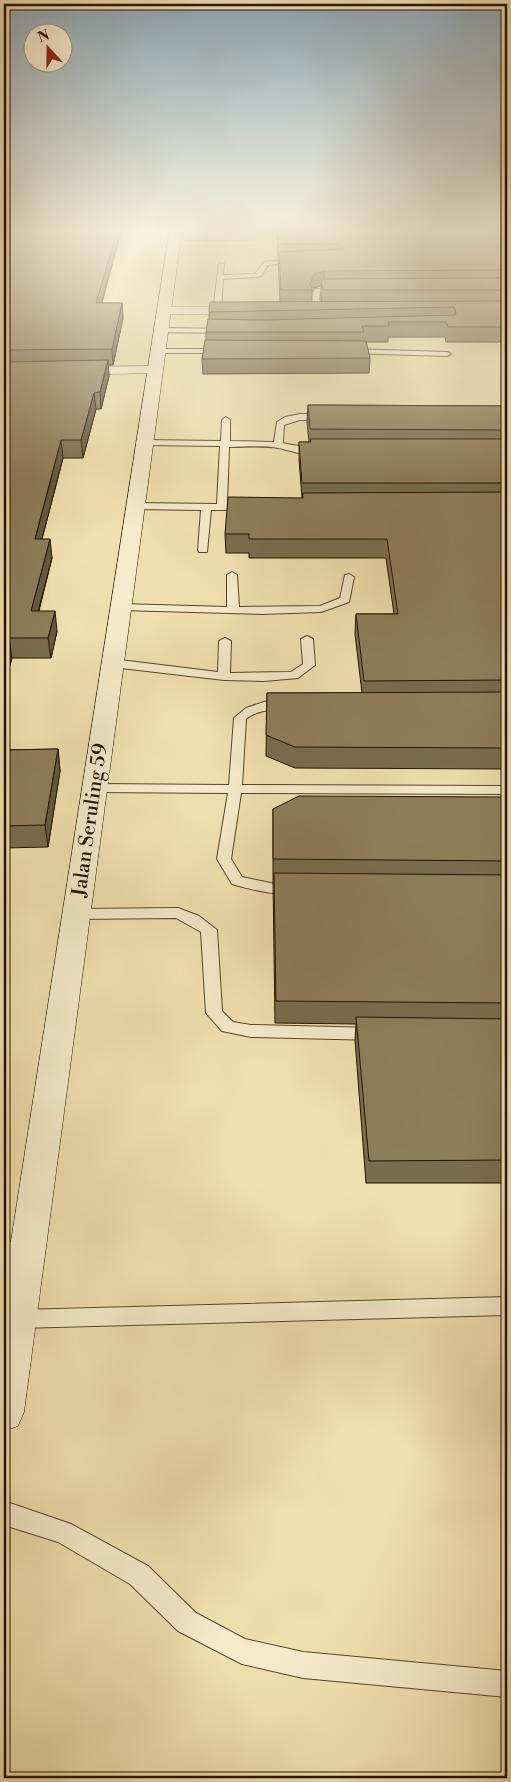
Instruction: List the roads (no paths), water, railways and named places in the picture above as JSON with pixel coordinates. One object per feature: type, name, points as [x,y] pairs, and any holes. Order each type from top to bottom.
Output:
[{"type":"main road","name":"Jalan Seruling 59","points":[[4,1412],[18,1319],[15,1257],[76,914],[164,311]]},
{"type":"main road","points":[[4,372],[160,341],[217,311]]},
{"type":"lane","points":[[160,341],[236,331]]},
{"type":"lane","points":[[160,341],[237,351]]},
{"type":"lane","points":[[342,351],[447,354]]},
{"type":"lane","points":[[278,445],[280,424],[288,419],[300,417],[337,417]]},
{"type":"lane","points":[[222,507],[226,420]]},
{"type":"lane","points":[[145,442],[278,445],[301,451],[330,451]]},
{"type":"lane","points":[[135,506],[261,507]]},
{"type":"lane","points":[[203,550],[206,507]]},
{"type":"lane","points":[[232,575],[232,610]]},
{"type":"lane","points":[[120,607],[232,610],[321,609],[345,600],[349,577]]},
{"type":"lane","points":[[112,663],[224,676],[264,677],[294,675],[310,666],[307,639]]},
{"type":"lane","points":[[224,676],[225,641]]},
{"type":"lane","points":[[298,705],[269,704],[250,709],[240,718],[235,789],[224,859],[237,881],[276,889],[304,889]]},
{"type":"lane","points":[[94,788],[507,790]]},
{"type":"lane","points":[[76,914],[178,913],[194,920],[209,930],[214,1013],[228,1027],[260,1032],[391,1034]]},
{"type":"lane","points":[[18,1319],[507,1306]]},
{"type":"lane","points":[[4,1513],[63,1532],[139,1575],[187,1622],[242,1650],[303,1666],[507,1684]]}]
